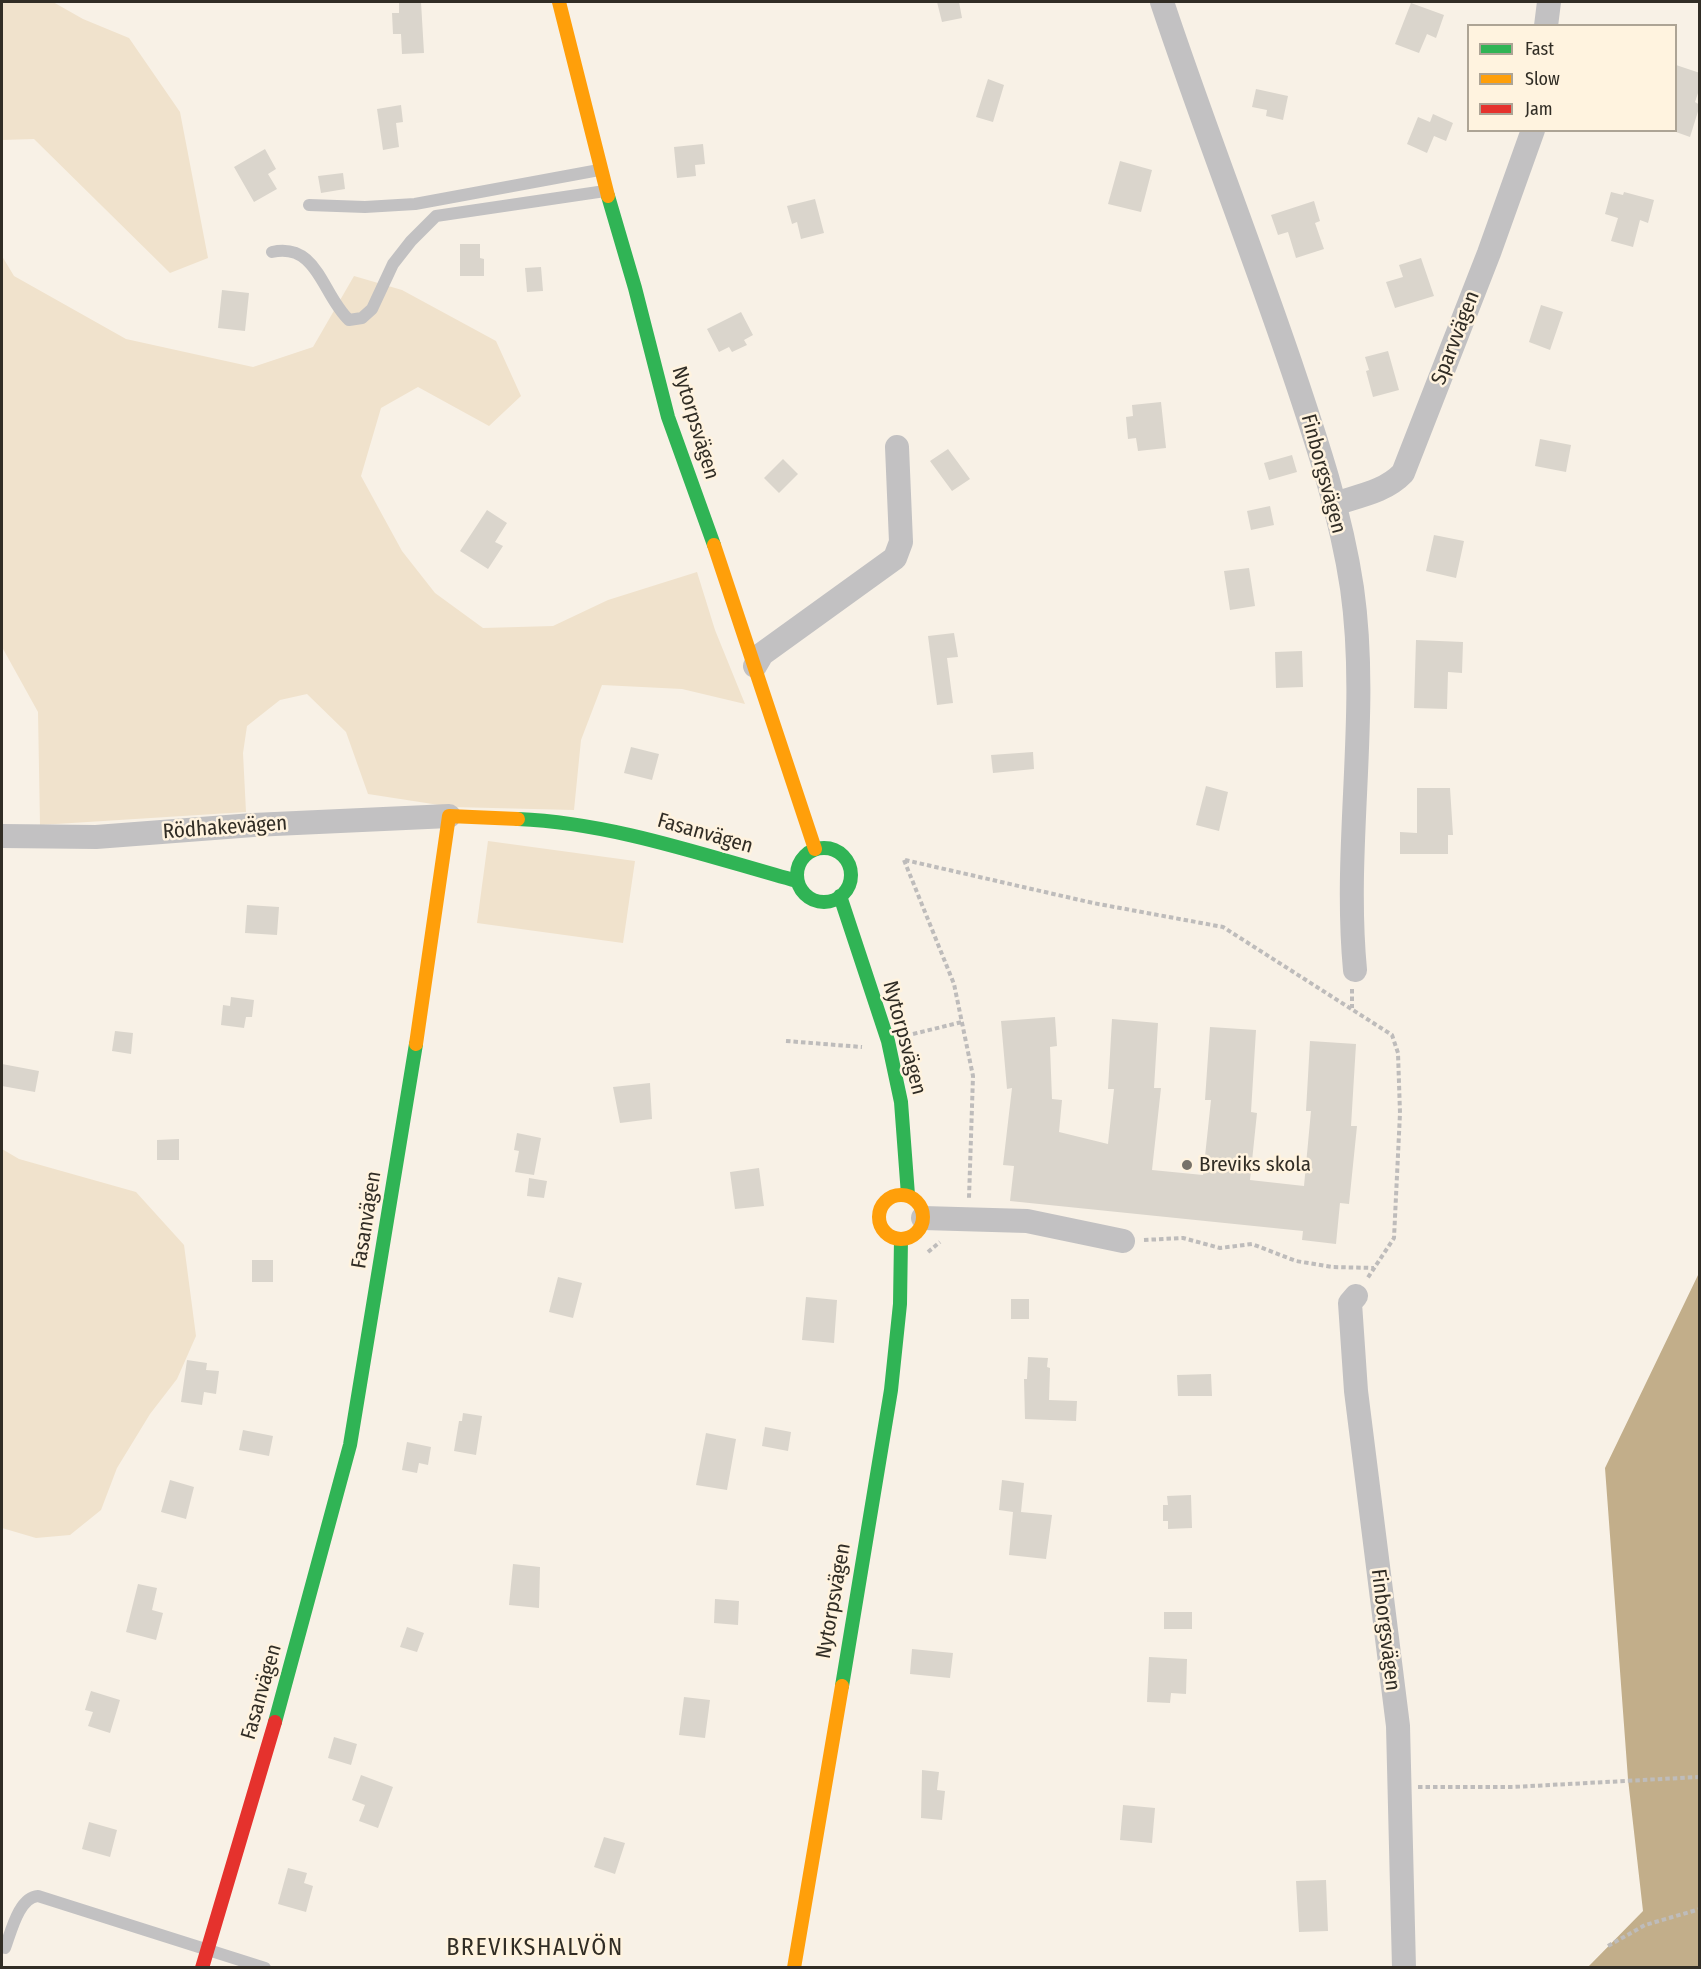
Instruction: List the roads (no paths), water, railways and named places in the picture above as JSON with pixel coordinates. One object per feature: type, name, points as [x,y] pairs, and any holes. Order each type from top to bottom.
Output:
[{"type":"street","name":"Nytorpsvägen","points":[[559,2],[600,170],[635,288],[668,417],[816,849]]},
{"type":"street","name":"Finborgsvägen","points":[[1162,2],[1205,130],[1281,336],[1326,470],[1352,585],[1357,627],[1356,755],[1350,895],[1355,969]]},
{"type":"street","points":[[1546,24],[1549,2]]},
{"type":"street","name":"Sparvvägen","points":[[1334,504],[1382,489],[1393,483],[1403,472],[1489,253],[1532,132]]},
{"type":"street","points":[[755,666],[762,654],[895,558],[901,542],[897,447]]},
{"type":"street","name":"Rödhakevägen","points":[[2,836],[96,837],[253,825],[449,816]]},
{"type":"street","name":"Fasanvägen","points":[[202,1968],[254,1800],[350,1445],[423,1002],[449,816],[540,820],[635,837],[797,881]]},
{"type":"street","points":[[816,849],[831,849],[846,859],[851,876],[840,896],[823,907],[804,893],[797,881],[796,873],[807,853],[816,849]]},
{"type":"street","name":"Nytorpsvägen","points":[[840,896],[888,1041],[901,1102],[908,1195]]},
{"type":"street","points":[[892,1190],[908,1195],[920,1205],[923,1218],[918,1231],[902,1239],[889,1236],[879,1223],[880,1207],[892,1190]]},
{"type":"street","points":[[923,1218],[1027,1221],[1123,1241]]},
{"type":"street","name":"Nytorpsvägen","points":[[794,1968],[888,1412],[898,1340],[902,1239]]},
{"type":"street","name":"Finborgsvägen","points":[[1356,1296],[1350,1303],[1356,1391],[1398,1726],[1404,1968]]},
{"type":"lane","points":[[309,205],[365,207],[415,204],[600,170]]},
{"type":"lane","points":[[272,252],[285,249],[304,256],[315,267],[339,310],[349,320],[362,318],[372,309],[393,264],[411,241],[436,216],[606,191]]},
{"type":"lane","points":[[5,1947],[24,1902],[32,1896],[38,1896],[265,1968]]},
{"type":"place","name":"Breviks skola","points":[[1187,1165]]},
{"type":"district","name":"BREVIKSHALVÖN","points":[[535,1948]]}]
